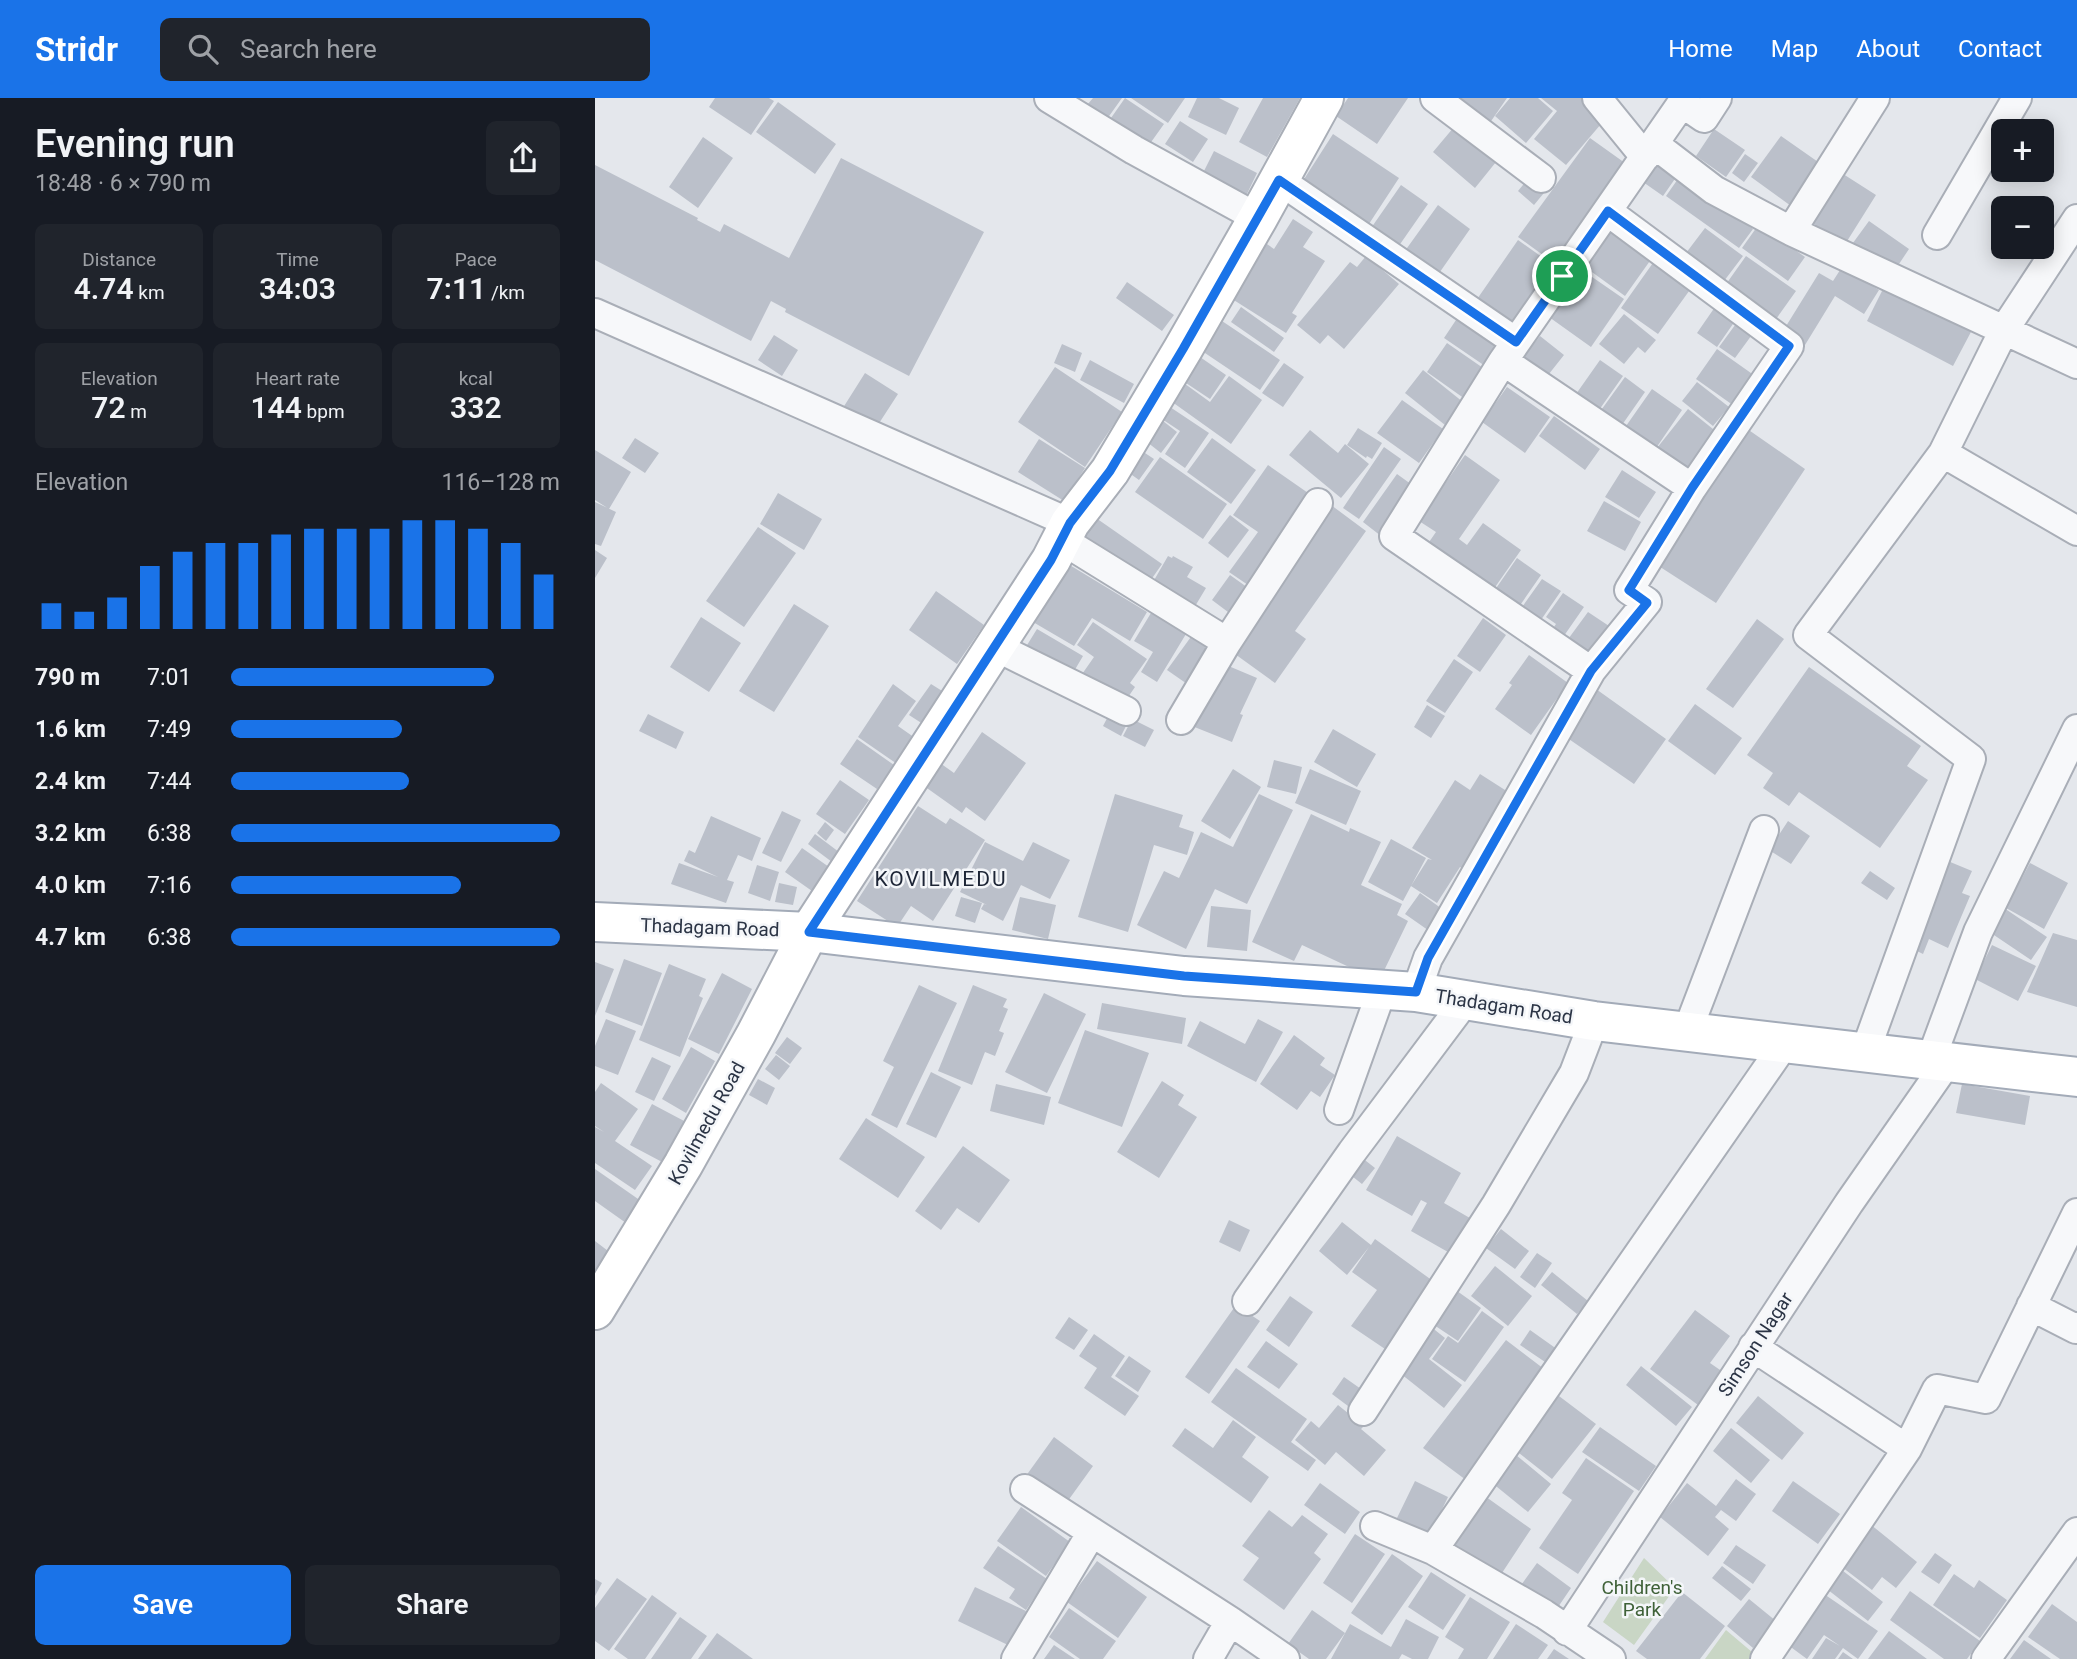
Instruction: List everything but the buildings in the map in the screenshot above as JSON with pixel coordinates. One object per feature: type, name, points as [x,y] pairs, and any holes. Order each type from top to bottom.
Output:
[{"type":"main road","name":"Kovilmedu Road","points":[[595,1310],[683,1165],[809,932],[1051,560],[1066,531],[1110,471],[1258,218],[1324,98]]},
{"type":"main road","name":"Thadagam Road","points":[[595,922],[809,932],[1184,976],[1399,991],[1594,1021],[2077,1077]]},
{"type":"street","points":[[1049,98],[1134,150],[1258,218]]},
{"type":"street","points":[[1435,98],[1541,178]]},
{"type":"street","points":[[1597,98],[1650,150],[1714,190],[1791,231],[2077,364]]},
{"type":"street","points":[[1591,671],[1394,536],[1510,352],[1682,103],[1704,118],[1717,98]]},
{"type":"street","points":[[1791,231],[1875,98]]},
{"type":"street","points":[[1937,235],[2017,98]]},
{"type":"street","points":[[1279,180],[1692,488]]},
{"type":"street","points":[[1339,1110],[1399,991],[1428,958],[1591,671],[1647,603],[1629,590],[1692,488],[1789,346],[1608,211]]},
{"type":"street","points":[[1864,1052],[1971,759],[1808,635],[1943,453],[2004,330],[2077,219]]},
{"type":"street","points":[[595,313],[1066,531],[1227,642]]},
{"type":"street","points":[[1943,453],[2077,531]]},
{"type":"street","points":[[1181,720],[1227,642],[1318,503]]},
{"type":"street","points":[[994,646],[1126,711]]},
{"type":"street","name":"Simson Nagar","points":[[1567,1631],[1940,1060],[1978,932],[2077,729]]},
{"type":"street","points":[[1686,1032],[1763,830]]},
{"type":"street","points":[[1247,1301],[1352,1152],[1466,1000]]},
{"type":"street","points":[[1363,1411],[1496,1205],[1574,1073],[1594,1021]]},
{"type":"street","points":[[1433,1550],[1786,1043]]},
{"type":"street","points":[[1765,1659],[1907,1449],[1937,1389],[1986,1399],[2077,1213]]},
{"type":"street","points":[[2031,1306],[2075,1329],[2077,1327]]},
{"type":"street","points":[[1753,1347],[1907,1449]]},
{"type":"street","points":[[1025,1489],[1285,1659]]},
{"type":"street","points":[[1375,1525],[1433,1550],[1544,1614],[1611,1659]]},
{"type":"street","points":[[1016,1659],[1092,1532]]},
{"type":"street","points":[[1986,1659],[2077,1532]]},
{"type":"street","points":[[1208,1659],[1230,1622]]},
{"type":"green space","name":"Children's Park","points":[[1644,1558],[1675,1588],[1634,1645],[1603,1622]]},
{"type":"green space","points":[[1726,1630],[1759,1658],[1705,1659]]},
{"type":"district","name":"KOVILMEDU","points":[[941,879]]},
{"type":"route","points":[[1279,180],[1516,342],[1562,276],[1608,211],[1789,346],[1692,488],[1629,590],[1647,603],[1591,671],[1428,958],[1416,992],[1184,976],[809,932],[1051,560],[1070,523],[1110,471],[1279,180]]}]
